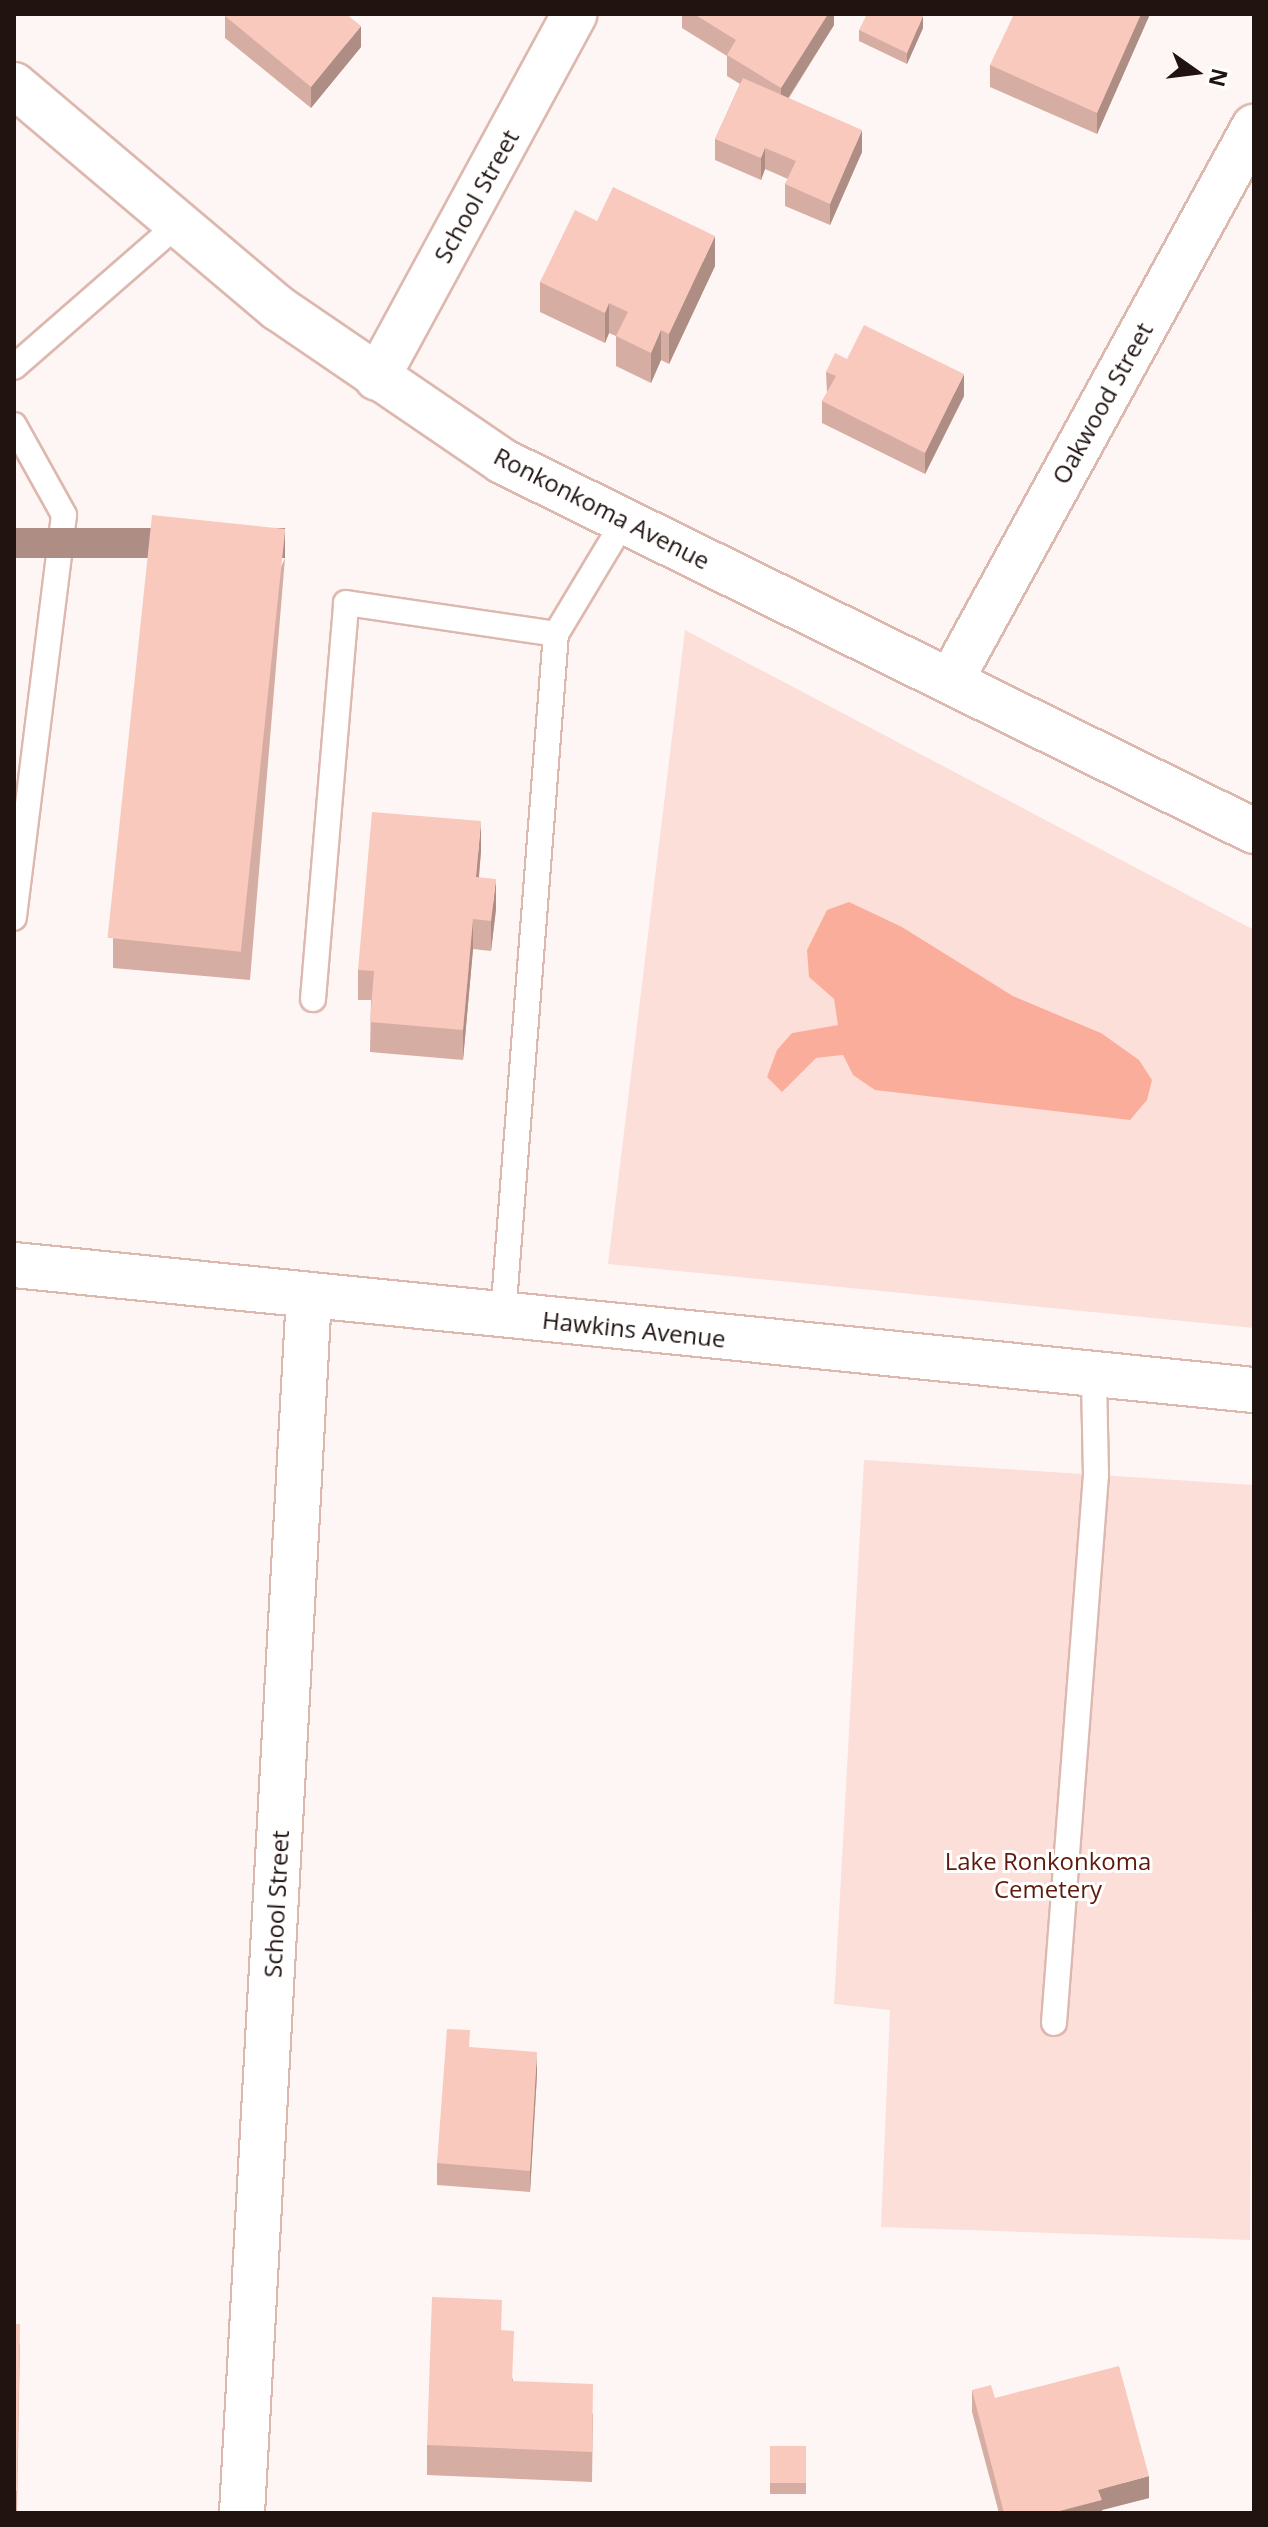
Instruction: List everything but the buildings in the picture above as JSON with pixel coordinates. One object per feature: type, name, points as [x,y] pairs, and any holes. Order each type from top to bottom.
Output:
[{"type":"street","name":"School Street","points":[[377,378],[575,14]]},
{"type":"street","name":"Ronkonkoma Avenue","points":[[14,85],[278,308],[502,461],[1254,831]]},
{"type":"street","name":"Oakwood Street","points":[[951,680],[1254,127]]},
{"type":"street","name":"Hawkins Avenue","points":[[14,1265],[1254,1390]]},
{"type":"street","name":"School Street","points":[[242,2513],[309,1296]]},
{"type":"lane","points":[[14,367],[178,224]]},
{"type":"lane","points":[[14,425],[64,515],[14,918]]},
{"type":"lane","points":[[503,1316],[556,634],[624,521]]},
{"type":"lane","points":[[313,999],[346,603],[556,634]]},
{"type":"lane","points":[[1054,2023],[1096,1475],[1094,1376]]},
{"type":"green space","points":[[685,630],[1254,930],[1254,1328],[608,1264]],"holes":[[[902,927],[1013,996],[1101,1033],[853,1075],[843,1055],[816,1058],[792,1033],[839,1025],[834,999],[809,977]]]},
{"type":"green space","name":"Lake Ronkonkoma Cemetery","points":[[864,1460],[1254,1485],[1250,2240],[881,2227],[890,2010],[834,2004]]},
{"type":"shaded area","points":[[849,902],[902,927],[1013,996],[1101,1033],[1139,1060],[1152,1080],[1147,1100],[1130,1120],[875,1090],[853,1075],[843,1055],[816,1058],[782,1092],[767,1077],[777,1050],[792,1033],[838,1025],[834,999],[809,977],[807,950],[827,910]]}]
